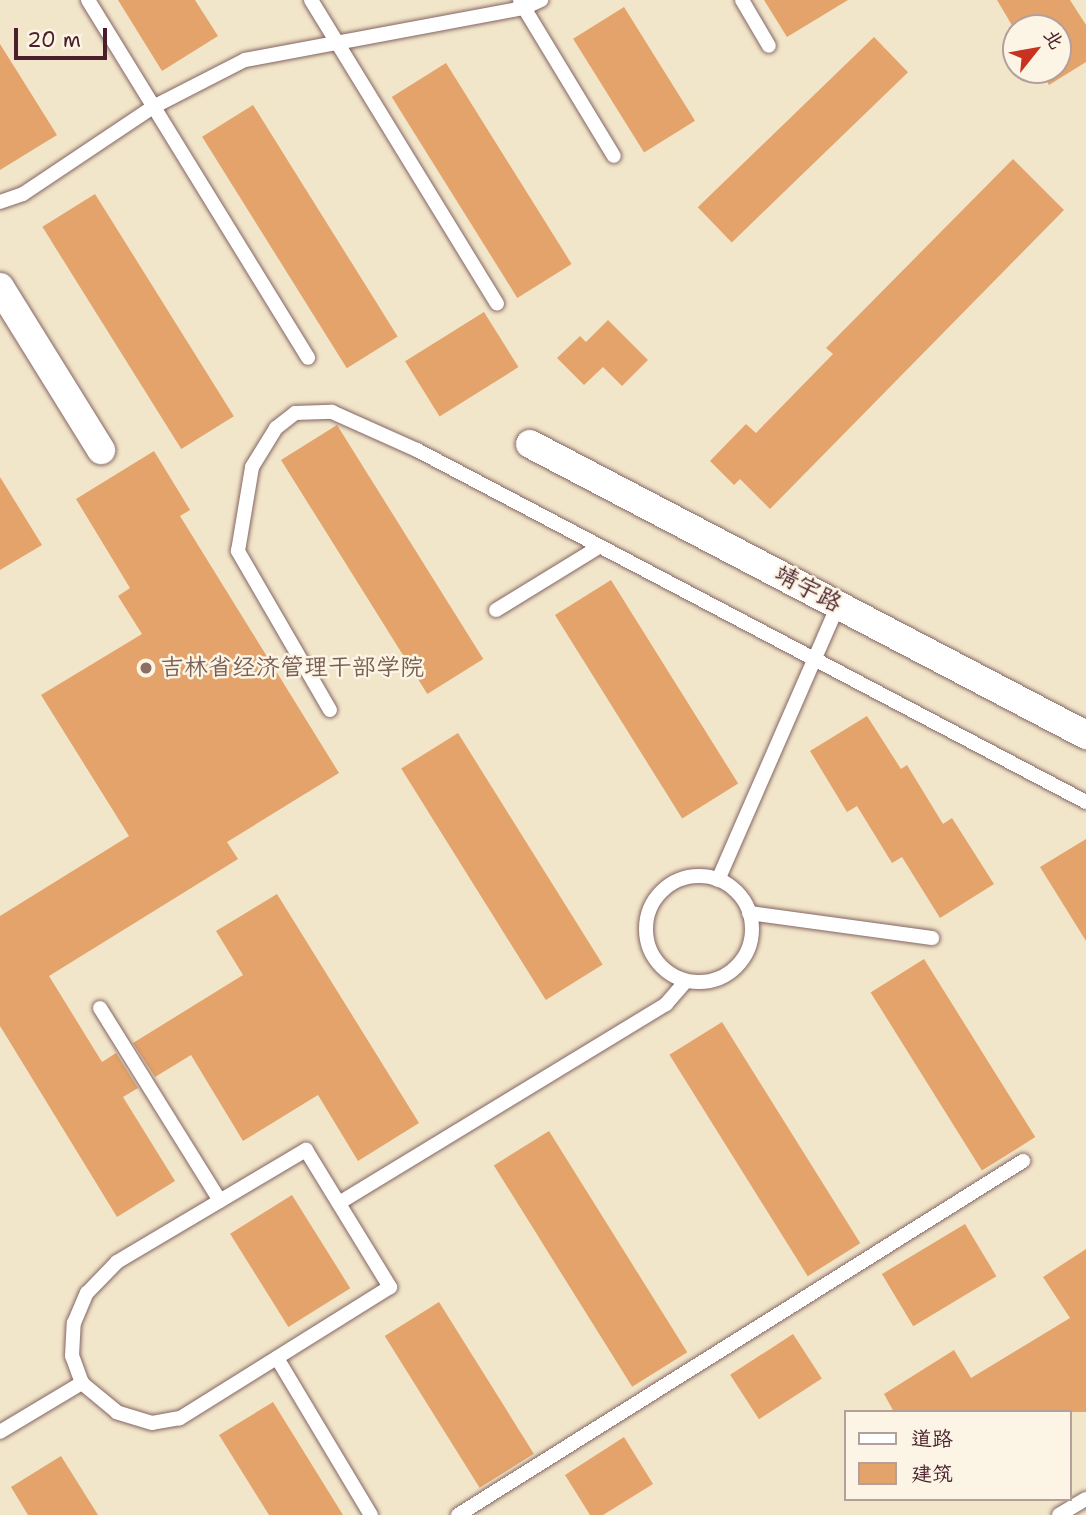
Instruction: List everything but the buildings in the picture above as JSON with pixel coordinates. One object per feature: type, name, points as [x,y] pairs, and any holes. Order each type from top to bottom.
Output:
[{"type":"street","points":[[0,287],[101,450]]},
{"type":"street","name":"靖宇路","points":[[530,444],[1086,735]]},
{"type":"lane","points":[[88,0],[308,358]]},
{"type":"lane","points":[[312,0],[497,303]]},
{"type":"lane","points":[[0,202],[23,194],[153,107],[245,60],[541,0]]},
{"type":"lane","points":[[742,0],[769,46]]},
{"type":"lane","points":[[522,4],[614,156]]},
{"type":"lane","points":[[330,710],[264,603],[238,551],[252,467],[276,428],[295,413],[332,412],[417,450],[1086,803]]},
{"type":"lane","points":[[496,610],[599,547]]},
{"type":"lane","points":[[718,880],[811,660],[838,605]]},
{"type":"lane","points":[[703,876],[718,880],[741,898],[749,913],[751,939],[738,964],[715,980],[686,981],[672,974],[655,958],[647,936],[647,919],[653,904],[674,883],[703,876]]},
{"type":"lane","points":[[749,913],[932,938]]},
{"type":"lane","points":[[339,1203],[666,1004],[686,981]]},
{"type":"lane","points":[[100,1008],[220,1201]]},
{"type":"lane","points":[[306,1150],[339,1203],[390,1287],[180,1419],[152,1423],[117,1412],[82,1383],[72,1356],[74,1323],[87,1293],[117,1262],[306,1150]]},
{"type":"lane","points":[[458,1515],[1023,1161]]},
{"type":"lane","points":[[277,1358],[372,1515]]},
{"type":"lane","points":[[0,1432],[82,1383]]},
{"type":"lane","points":[[1059,1515],[1086,1499]]},
{"type":"place","name":"吉林省经济管理干部学院","points":[[146,668]]}]
